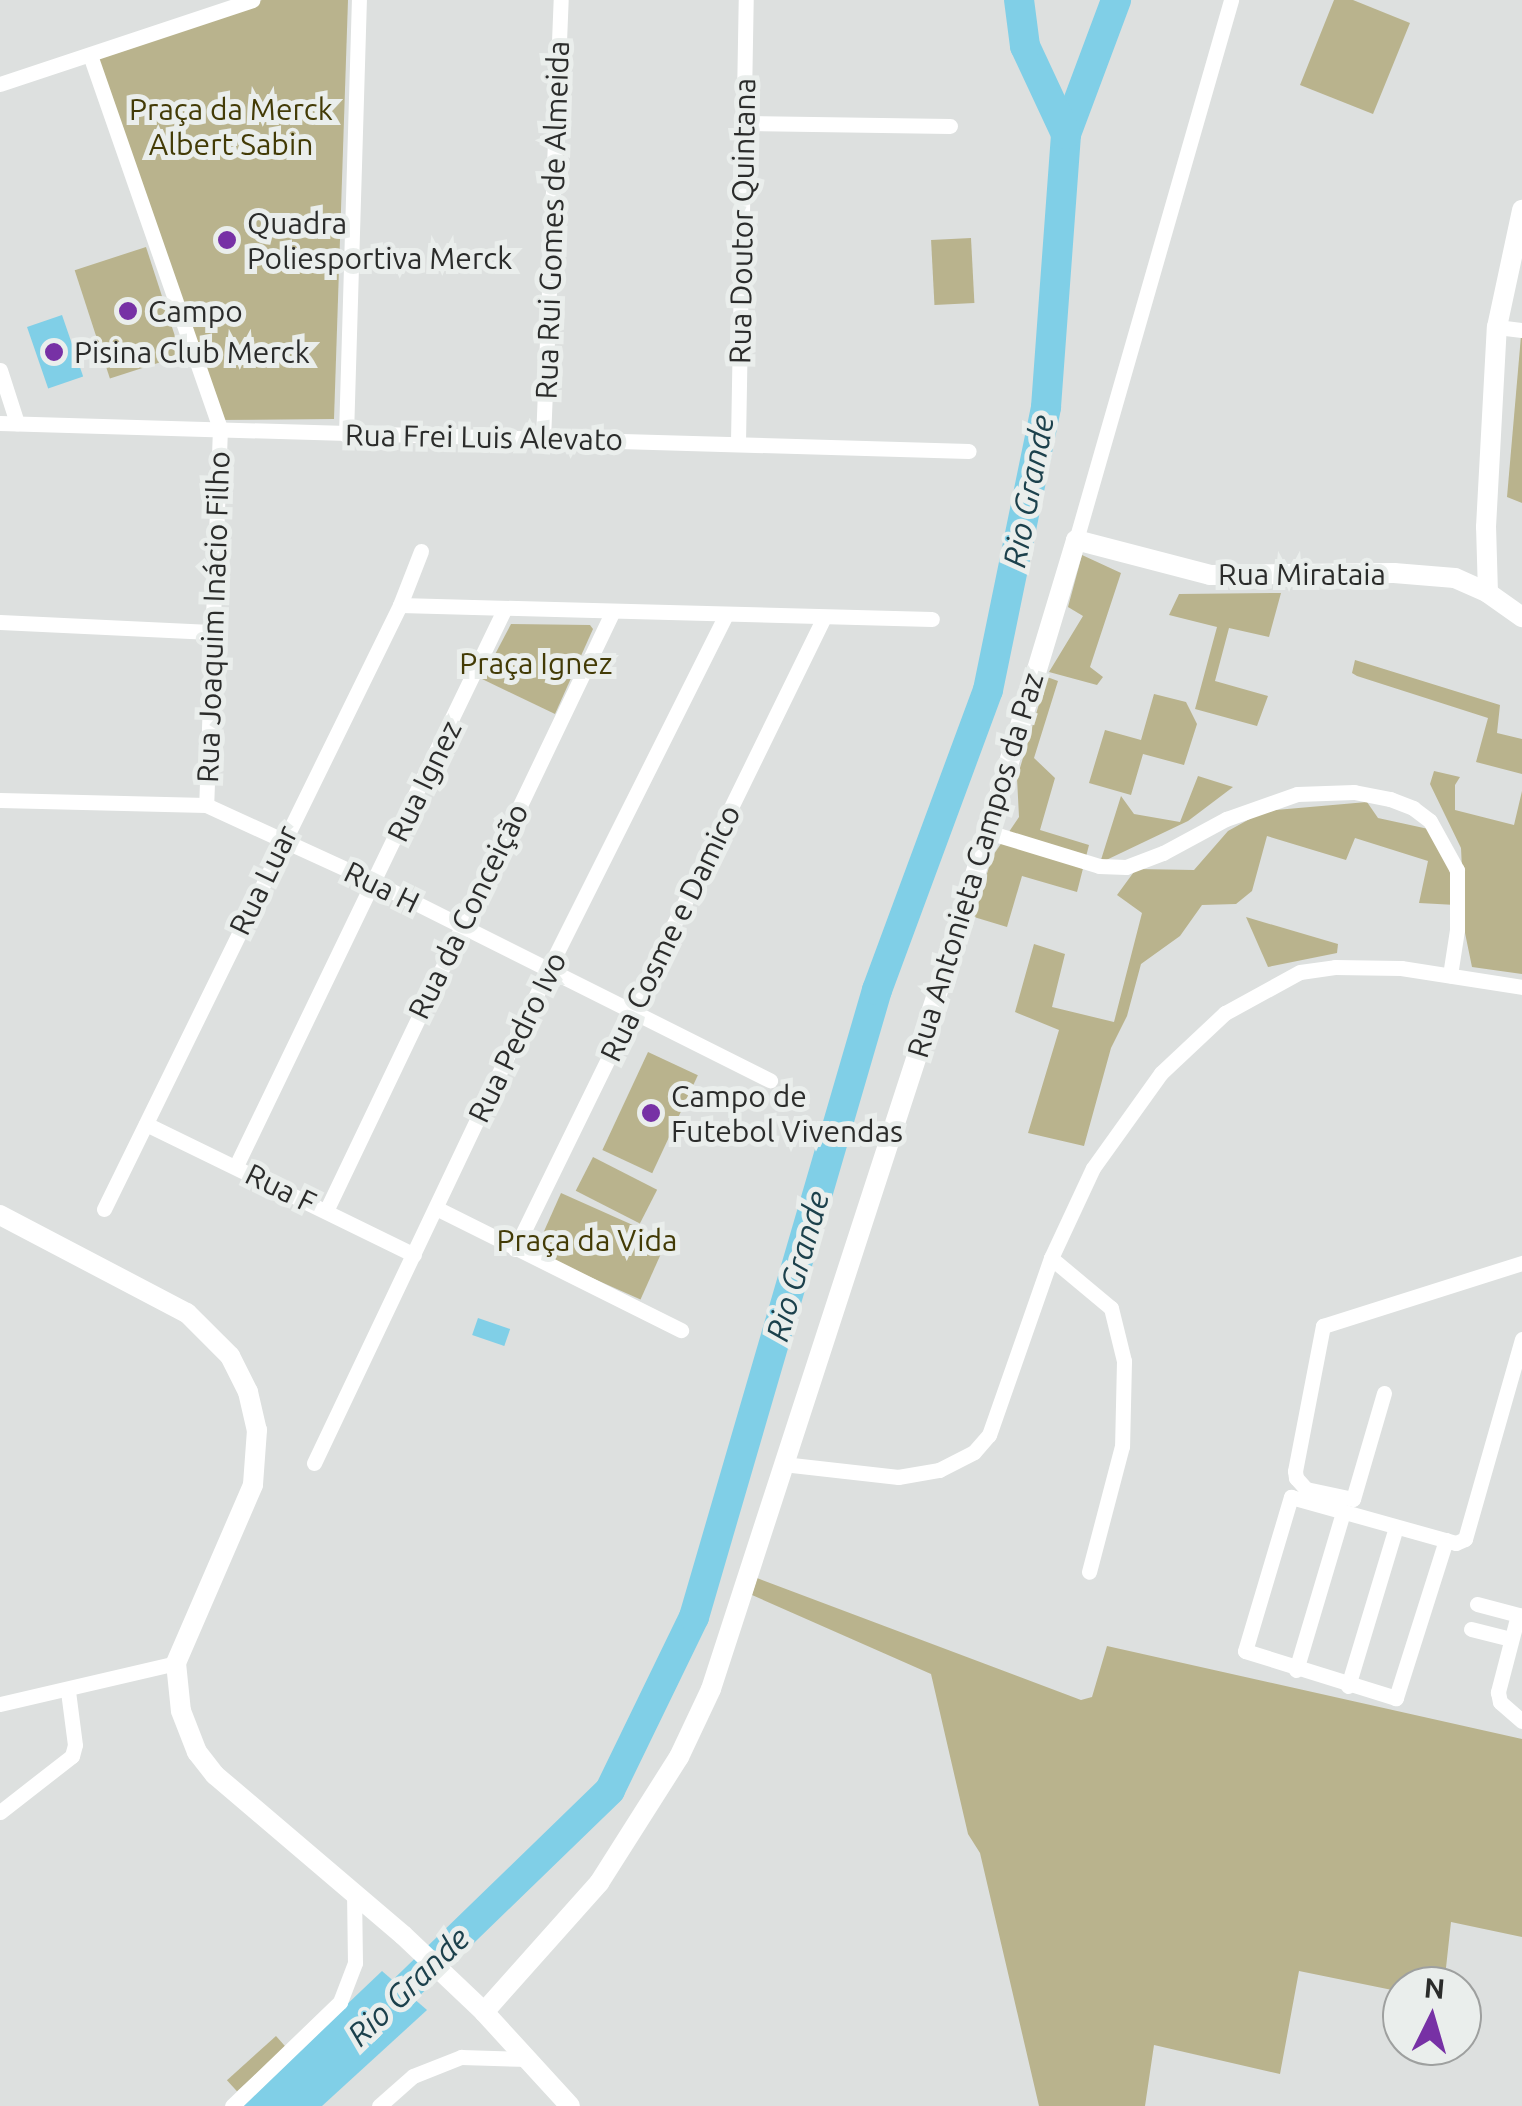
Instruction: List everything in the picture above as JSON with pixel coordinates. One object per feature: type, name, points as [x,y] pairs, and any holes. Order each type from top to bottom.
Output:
[{"type":"street","points":[[192,0],[198,17]]},
{"type":"street","points":[[0,84],[252,0]]},
{"type":"street","points":[[346,434],[359,0]]},
{"type":"street","name":"Rua Rui Gomes de Almeida","points":[[543,440],[561,0]]},
{"type":"street","name":"Rua Doutor Quintana","points":[[738,442],[746,0]]},
{"type":"street","name":"Rua Antonieta Campos da Paz","points":[[480,2008],[599,1883],[679,1757],[711,1689],[988,832],[1231,0]]},
{"type":"street","points":[[90,55],[220,428]]},
{"type":"street","points":[[743,123],[950,126]]},
{"type":"street","points":[[1488,593],[1487,510],[1497,327],[1522,210]]},
{"type":"street","points":[[1497,327],[1522,330]]},
{"type":"street","points":[[0,370],[18,423]]},
{"type":"street","name":"Rua Frei Luis Alevato","points":[[0,422],[969,451]]},
{"type":"street","name":"Rua Joaquim Inácio Filho","points":[[206,805],[220,428]]},
{"type":"street","name":"Rua Mirataia","points":[[1076,540],[1139,560],[1210,575],[1426,574],[1456,578],[1488,593],[1522,618]]},
{"type":"street","name":"Rua Luar","points":[[104,1209],[400,605],[420,551]]},
{"type":"street","points":[[400,605],[932,619]]},
{"type":"street","name":"Rua Ignez","points":[[236,1166],[504,610]]},
{"type":"street","name":"Rua da Conceição","points":[[326,1211],[613,612]]},
{"type":"street","name":"Rua Pedro Ivo","points":[[314,1463],[549,968],[726,614]]},
{"type":"street","name":"Rua Cosme e Damico","points":[[515,1249],[824,617]]},
{"type":"street","points":[[0,622],[212,632]]},
{"type":"street","points":[[988,832],[1099,866],[1126,867],[1163,854],[1226,820],[1297,794],[1354,792],[1390,799],[1430,821],[1457,870],[1458,916],[1450,975]]},
{"type":"street","points":[[0,800],[206,805]]},
{"type":"street","name":"Rua H","points":[[206,805],[374,882],[770,1080]]},
{"type":"street","points":[[783,1464],[898,1477],[939,1470],[974,1452],[988,1435],[1052,1258],[1111,1139],[1161,1073],[1225,1013],[1300,972],[1335,967],[1402,968],[1522,987]]},
{"type":"street","name":"Rua F","points":[[146,1124],[414,1254]]},
{"type":"street","points":[[436,1208],[681,1330]]},
{"type":"street","points":[[0,1215],[187,1313],[230,1356],[248,1392],[256,1430],[253,1485],[176,1663],[180,1711],[188,1734],[214,1775],[403,1935],[530,2059],[570,2106]]},
{"type":"street","points":[[1052,1258],[1111,1308],[1124,1360],[1122,1446],[1088,1572]]},
{"type":"street","points":[[1384,1393],[1353,1498],[1306,1489],[1296,1478],[1296,1471],[1323,1326],[1522,1262]]},
{"type":"street","points":[[1446,1540],[1399,1696],[1391,1699],[1248,1656],[1244,1646],[1294,1498],[1446,1540],[1461,1542],[1470,1532],[1522,1339]]},
{"type":"street","points":[[1296,1670],[1343,1512]]},
{"type":"street","points":[[1348,1686],[1396,1527]]},
{"type":"street","points":[[1477,1604],[1520,1615],[1498,1692],[1500,1702],[1522,1721]]},
{"type":"street","points":[[1471,1628],[1511,1640]]},
{"type":"street","points":[[0,1704],[176,1663]]},
{"type":"street","points":[[0,1812],[72,1756],[76,1745],[68,1691]]},
{"type":"street","points":[[232,2106],[340,2002],[355,1963],[354,1893]]},
{"type":"street","points":[[379,2106],[413,2076],[461,2057],[530,2059]]},
{"type":"green space","name":"Praça da Merck Albert Sabin","points":[[262,0],[348,0],[334,419],[212,420],[92,56]]},
{"type":"green space","points":[[1334,0],[1353,0],[1410,23],[1373,114],[1300,85]]},
{"type":"green space","points":[[971,238],[974,303],[934,305],[931,240]]},
{"type":"green space","name":"Campo","points":[[146,247],[181,355],[110,379],[75,270]]},
{"type":"green space","points":[[1522,336],[1522,503],[1507,497]]},
{"type":"green space","points":[[1082,555],[1121,573],[1090,667],[1103,677],[1097,685],[1049,672],[1083,616],[1068,607]]},
{"type":"green space","points":[[1281,593],[1269,637],[1229,628],[1215,681],[1268,696],[1257,726],[1195,709],[1217,627],[1169,615],[1179,594]]},
{"type":"green space","name":"Praça Ignez","points":[[511,624],[590,625],[593,629],[555,714],[482,679]]},
{"type":"green space","points":[[1355,660],[1500,705],[1497,733],[1522,739],[1522,774],[1476,762],[1488,718],[1357,676],[1352,673]]},
{"type":"green space","points":[[1047,677],[1058,681],[1034,758],[1055,778],[1040,830],[1089,845],[1077,892],[1022,876],[1007,927],[974,917],[992,857],[1019,817],[1017,778]]},
{"type":"green space","points":[[1154,694],[1186,702],[1197,724],[1184,765],[1143,754],[1131,795],[1089,783],[1105,730],[1141,740]]},
{"type":"green space","points":[[1434,771],[1460,777],[1455,785],[1455,810],[1514,825],[1522,791],[1522,974],[1472,967],[1465,933],[1461,848],[1430,784]]},
{"type":"green space","points":[[1198,776],[1233,787],[1188,821],[1100,863],[1121,796],[1134,814],[1180,822]]},
{"type":"green space","points":[[1367,802],[1378,818],[1433,830],[1446,852],[1456,905],[1419,903],[1428,861],[1355,838],[1346,860],[1267,836],[1252,891],[1236,904],[1202,905],[1180,936],[1141,964],[1127,1016],[1111,1048],[1084,1146],[1028,1133],[1059,1030],[1015,1012],[1034,944],[1065,954],[1052,1007],[1114,1022],[1142,913],[1117,895],[1136,869],[1194,870],[1228,831],[1264,811]]},
{"type":"green space","points":[[1246,917],[1338,944],[1337,953],[1268,967]]},
{"type":"green space","name":"Campo de Futebol Vivendas","points":[[648,1052],[698,1075],[652,1173],[602,1150]]},
{"type":"green space","points":[[593,1157],[657,1190],[640,1224],[576,1191]]},
{"type":"green space","name":"Praça da Vida","points":[[561,1193],[667,1240],[641,1300],[535,1252]]},
{"type":"green space","points":[[757,1578],[1081,1700],[1092,1697],[1107,1646],[1522,1739],[1522,1937],[1451,1922],[1446,1966],[1382,1966],[1382,1988],[1299,1971],[1280,2074],[1154,2045],[1145,2106],[1039,2106],[980,1853],[968,1834],[931,1674],[752,1595]]},
{"type":"green space","points":[[276,2036],[286,2047],[237,2091],[227,2080]]},
{"type":"water","name":"Pisina Club Merck","points":[[62,315],[83,376],[48,389],[27,327]]},
{"type":"water","points":[[478,1318],[510,1329],[504,1346],[472,1335]]},
{"type":"water","points":[[382,1971],[427,2010],[322,2106],[240,2106]]},
{"type":"waterway","name":"Rio Grande","points":[[376,2017],[610,1790],[694,1617],[877,990],[988,690],[1046,407],[1066,134],[1025,46],[1019,0]]},
{"type":"waterway","points":[[1066,134],[1116,0]]},
{"type":"place","name":"Quadra Poliesportiva Merck","points":[[227,240]]},
{"type":"place","name":"Campo","points":[[128,311]]},
{"type":"place","name":"Pisina Club Merck","points":[[54,352]]},
{"type":"place","name":"Campo de Futebol Vivendas","points":[[651,1113]]}]
